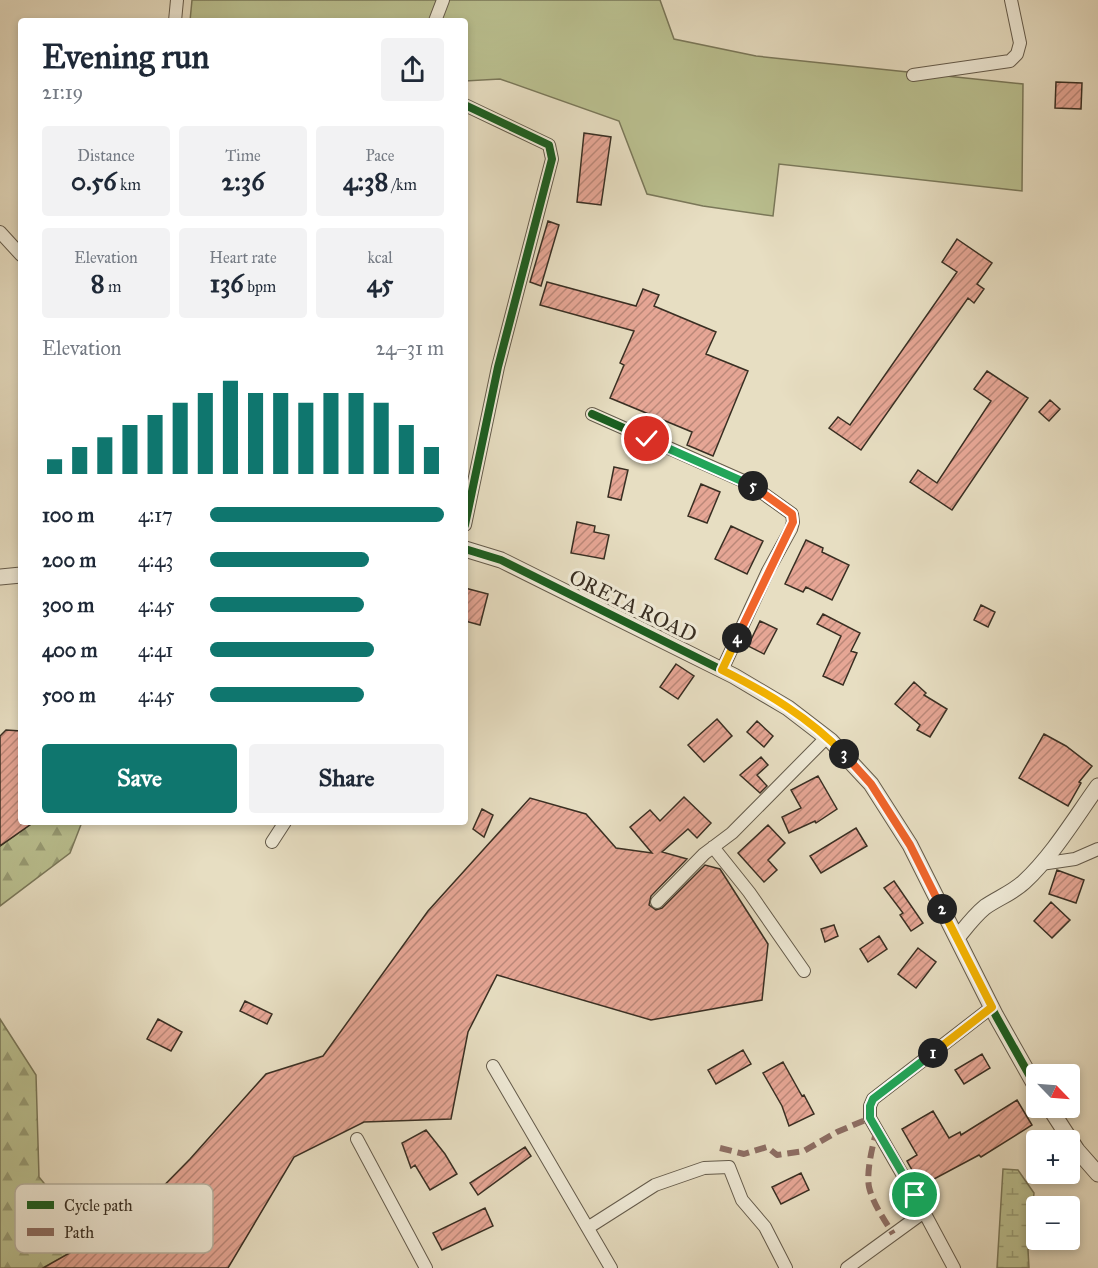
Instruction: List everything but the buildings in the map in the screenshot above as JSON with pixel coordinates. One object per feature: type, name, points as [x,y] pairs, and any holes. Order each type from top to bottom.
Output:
[{"type":"street","points":[[175,18],[177,0]]},
{"type":"street","points":[[436,18],[443,0]]},
{"type":"street","points":[[913,75],[1010,61],[1017,54],[1020,43],[1011,0]]},
{"type":"street","points":[[468,106],[549,145],[552,159],[498,368],[468,511]]},
{"type":"street","points":[[0,232],[18,252]]},
{"type":"street","points":[[592,414],[750,484],[792,514],[791,529],[768,571],[722,670]]},
{"type":"street","name":"ORETA ROAD","points":[[468,550],[501,560],[722,670],[788,708],[827,737],[871,784],[910,845],[1026,1069]]},
{"type":"street","points":[[0,577],[18,575]]},
{"type":"street","points":[[657,902],[713,847],[732,832],[827,737]]},
{"type":"street","points":[[957,938],[969,922],[985,907],[1006,896],[1041,864],[1098,786]]},
{"type":"street","points":[[272,842],[283,825]]},
{"type":"street","points":[[713,847],[749,892],[804,971]]},
{"type":"street","points":[[1041,864],[1075,860],[1098,849]]},
{"type":"street","points":[[954,1268],[870,1118],[870,1106],[873,1099],[992,1007]]},
{"type":"street","points":[[493,1066],[611,1268]]},
{"type":"street","points":[[1056,1118],[1077,1150],[1098,1174]]},
{"type":"street","points":[[357,1139],[426,1268]]},
{"type":"street","points":[[589,1227],[655,1185],[704,1168],[729,1167],[742,1200],[765,1227],[786,1268]]},
{"type":"street","points":[[847,1268],[924,1212]]},
{"type":"green space","points":[[192,0],[660,0],[674,39],[756,56],[1023,84],[1022,191],[779,164],[773,216],[703,206],[647,194],[619,121],[500,79],[468,81],[468,18],[190,18]]},
{"type":"green space","points":[[30,825],[81,825],[70,853],[0,906],[0,846]]},
{"type":"green space","points":[[0,1019],[36,1075],[39,1177],[45,1184],[15,1184],[15,1253],[70,1253],[43,1268],[0,1268]]},
{"type":"green space","points":[[1003,1169],[1018,1170],[1034,1193],[1034,1196],[1026,1196],[1026,1250],[1028,1250],[1029,1268],[997,1268]]},
{"type":"marked path","points":[[720,1148],[744,1154],[767,1147],[777,1155],[804,1151],[837,1132],[870,1118]]},
{"type":"marked path","points":[[877,1129],[868,1181],[876,1205],[893,1234]]},
{"type":"cycle path","points":[[468,106],[549,145],[552,159],[498,367],[468,511]]},
{"type":"cycle path","points":[[592,414],[750,484],[792,514],[791,529],[768,571],[722,670]]},
{"type":"cycle path","points":[[468,550],[501,560],[734,676],[788,708],[831,741],[871,784],[910,845],[996,1016],[1026,1069]]},
{"type":"route","points":[[647,439],[750,484],[792,514],[791,529],[768,571],[722,670],[788,708],[827,737],[871,784],[910,845],[992,1007],[873,1099],[870,1106],[870,1118],[915,1195]]}]
